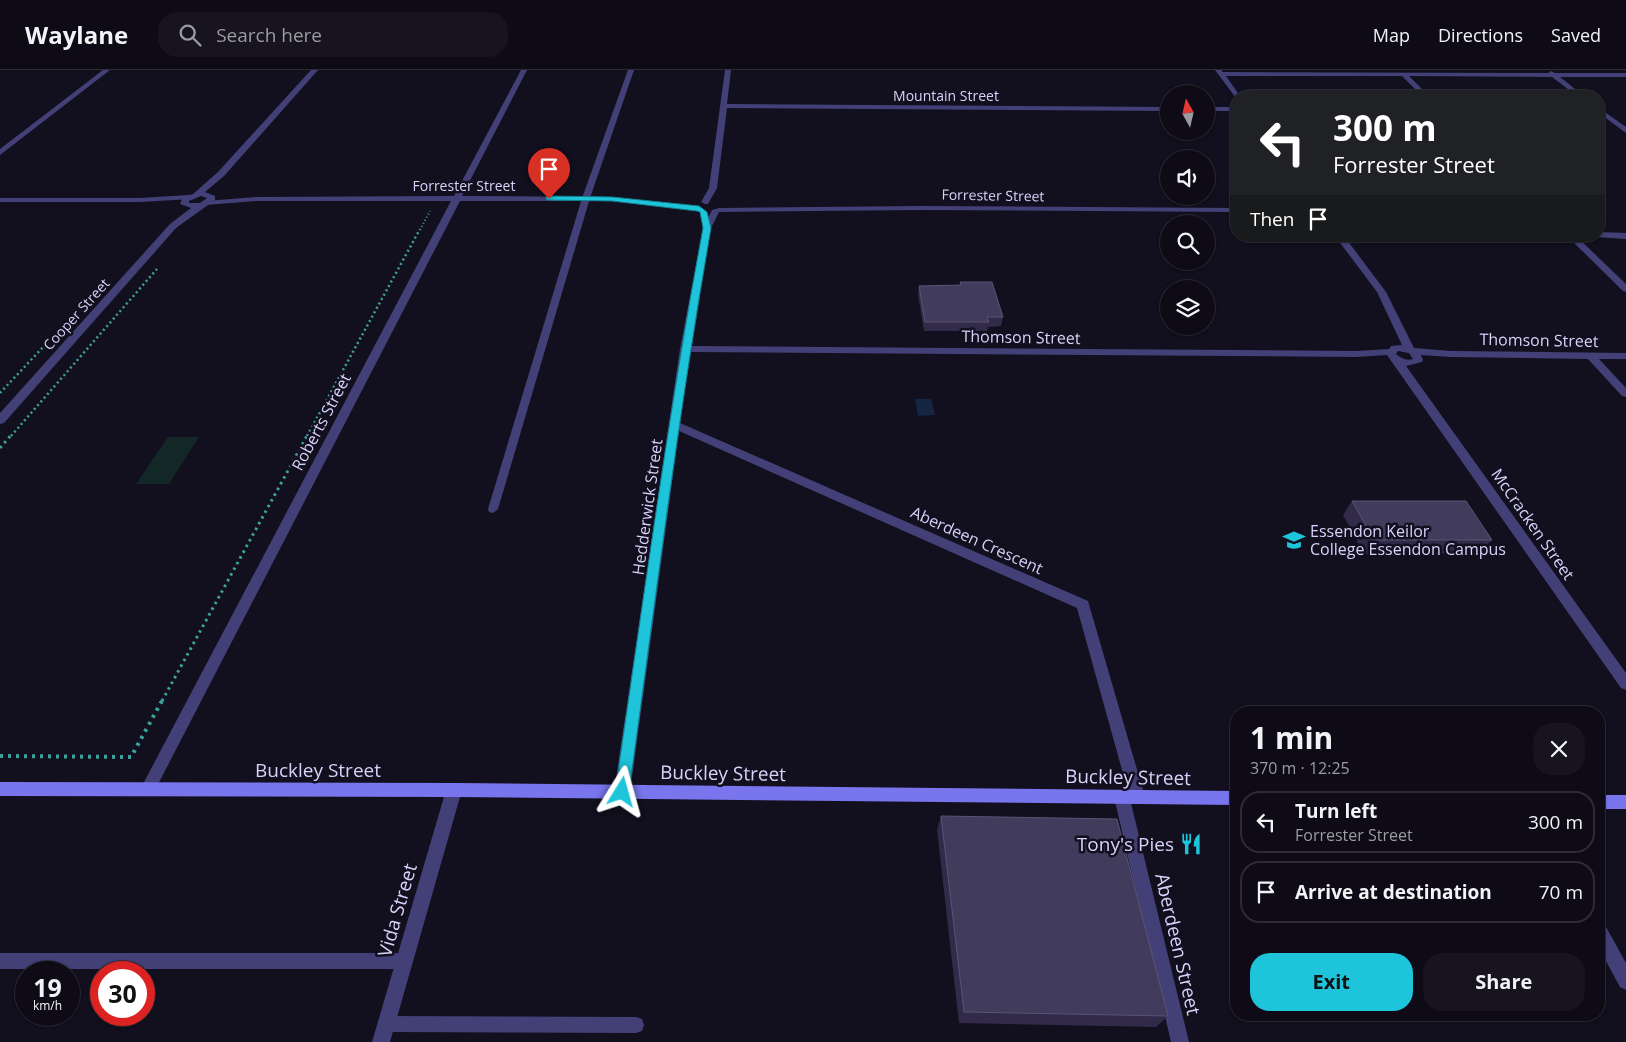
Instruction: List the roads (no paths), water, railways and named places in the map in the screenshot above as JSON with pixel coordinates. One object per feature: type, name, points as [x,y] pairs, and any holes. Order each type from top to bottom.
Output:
[{"type":"main road","name":"Buckley Street","points":[[0,789],[454,790],[1230,798]]},
{"type":"main road","points":[[1605,802],[1626,802]]},
{"type":"street","points":[[0,153],[107,70]]},
{"type":"street","name":"Cooper Street","points":[[0,420],[173,226],[189,200],[221,174],[315,70]]},
{"type":"street","name":"Roberts Street","points":[[148,789],[524,70]]},
{"type":"street","points":[[703,206],[713,188],[728,70]]},
{"type":"street","points":[[1546,70],[1573,90]]},
{"type":"street","points":[[1220,72],[1626,75]]},
{"type":"street","points":[[1220,72],[1233,90]]},
{"type":"street","points":[[1403,74],[1420,90]]},
{"type":"street","name":"Mountain Street","points":[[723,106],[1160,108]]},
{"type":"street","points":[[1215,109],[1230,109]]},
{"type":"street","points":[[1605,115],[1626,131]]},
{"type":"street","name":"Cooper Street","points":[[173,226],[207,200],[221,174]]},
{"type":"street","points":[[713,188],[719,207]]},
{"type":"street","name":"Forrester Street","points":[[207,200],[586,198],[749,208],[1230,210]]},
{"type":"street","points":[[0,200],[207,200]]},
{"type":"street","points":[[189,200],[207,200]]},
{"type":"street","name":"Hedderwick Street","points":[[703,206],[707,228]]},
{"type":"street","name":"Hedderwick Street","points":[[622,792],[676,424],[685,348],[707,228],[719,207]]},
{"type":"street","points":[[1605,236],[1626,236]]},
{"type":"street","name":"McCracken Street","points":[[1344,242],[1381,292],[1398,324],[1413,356],[1414,382]]},
{"type":"street","points":[[1577,242],[1626,289]]},
{"type":"street","name":"McCracken Street","points":[[1398,324],[1395,354],[1398,364],[1414,382],[1626,684]]},
{"type":"street","name":"Thomson Street","points":[[685,348],[1395,354],[1413,356],[1451,354],[1626,356]]},
{"type":"street","points":[[1590,355],[1626,394]]},
{"type":"street","name":"Aberdeen Crescent","points":[[676,424],[1084,605],[1130,797]]},
{"type":"street","name":"Vida Street","points":[[381,1042],[454,790]]},
{"type":"street","name":"Aberdeen Street","points":[[1130,797],[1180,1042]]},
{"type":"street","points":[[1605,942],[1626,981]]},
{"type":"lane","points":[[492,509],[586,198],[631,70]]},
{"type":"lane","points":[[0,961],[404,961]]},
{"type":"lane","points":[[387,1024],[636,1025]]},
{"type":"water","points":[[915,399],[931,399],[935,415],[918,416]]},
{"type":"place","name":"Essendon Keilor College Essendon Campus","points":[[1294,540]]},
{"type":"place","name":"Tony's Pies","points":[[1191,844]]}]
